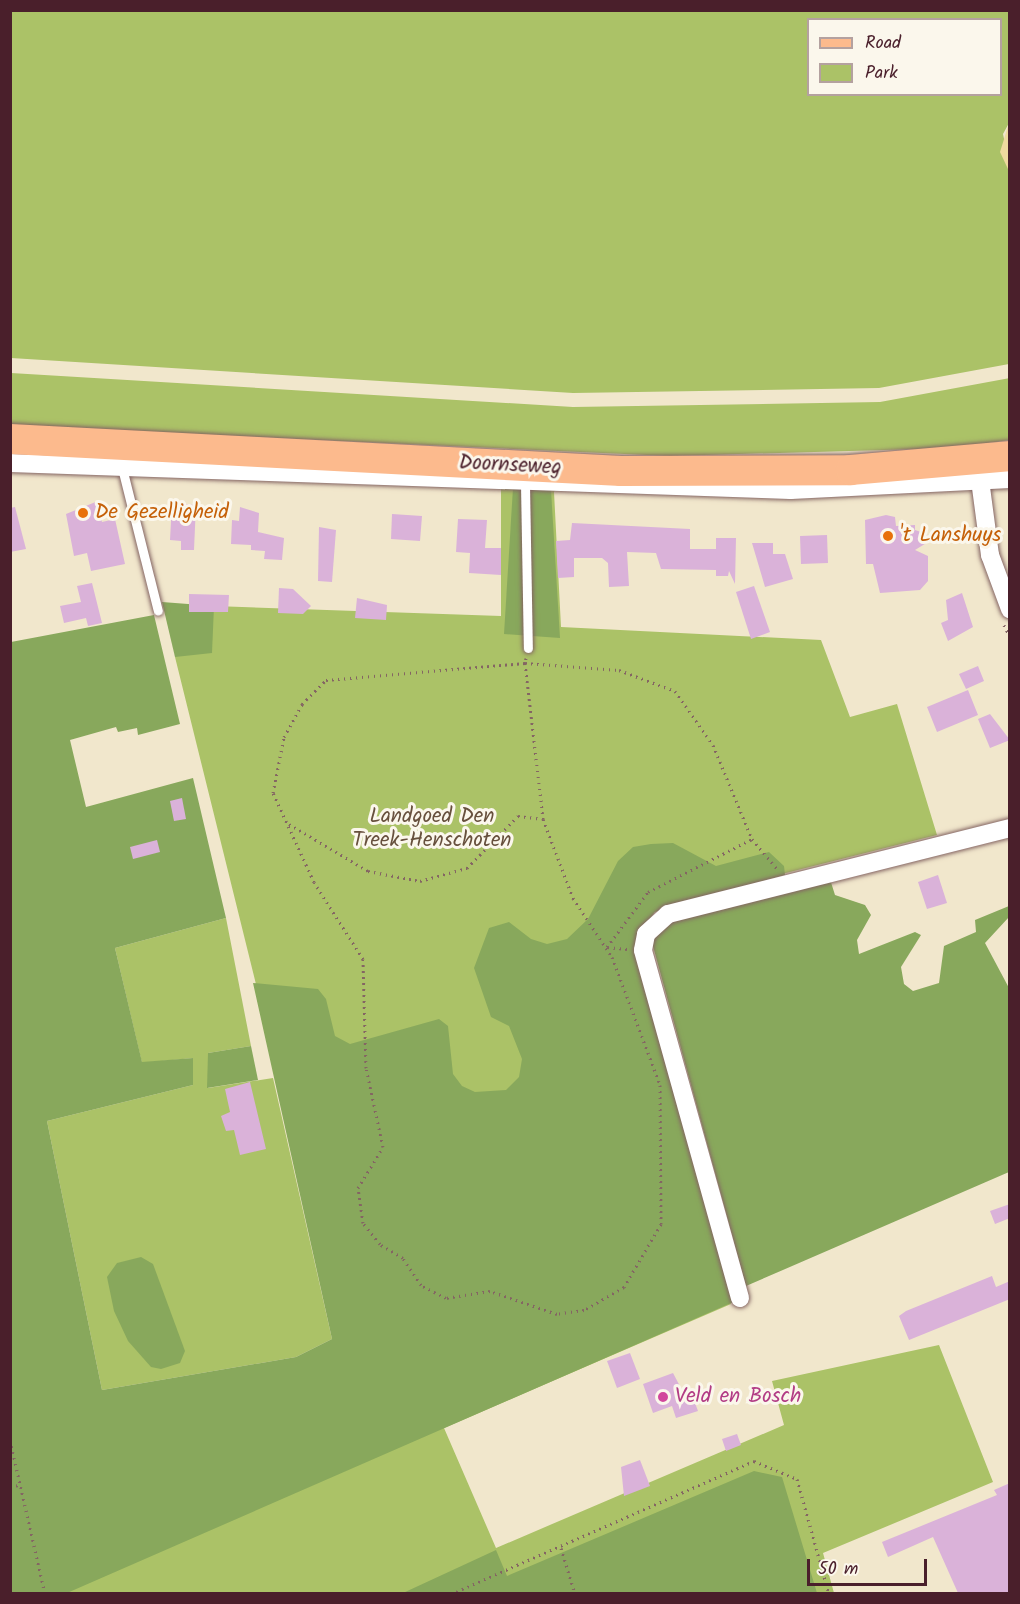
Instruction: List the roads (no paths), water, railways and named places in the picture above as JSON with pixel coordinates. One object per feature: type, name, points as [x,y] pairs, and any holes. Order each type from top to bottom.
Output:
[{"type":"main road","name":"Doornseweg","points":[[10,439],[621,471],[851,470],[1010,456]]},
{"type":"street","name":"Doornseweg","points":[[10,464],[525,484],[791,490],[1010,479]]},
{"type":"street","points":[[980,480],[990,555],[1010,609]]},
{"type":"street","points":[[740,1298],[643,950],[646,934],[668,914],[790,880],[1010,828]]},
{"type":"lane","points":[[122,468],[158,611]]},
{"type":"lane","points":[[525,484],[528,648]]},
{"type":"place","name":"De Gezelligheid","points":[[83,513]]},
{"type":"place","name":"'t Lanshuys","points":[[888,536]]},
{"type":"place","name":"Veld en Bosch","points":[[663,1397]]},
{"type":"park label","name":"Landgoed Den Treek-Henschoten","points":[[432,829]]}]
